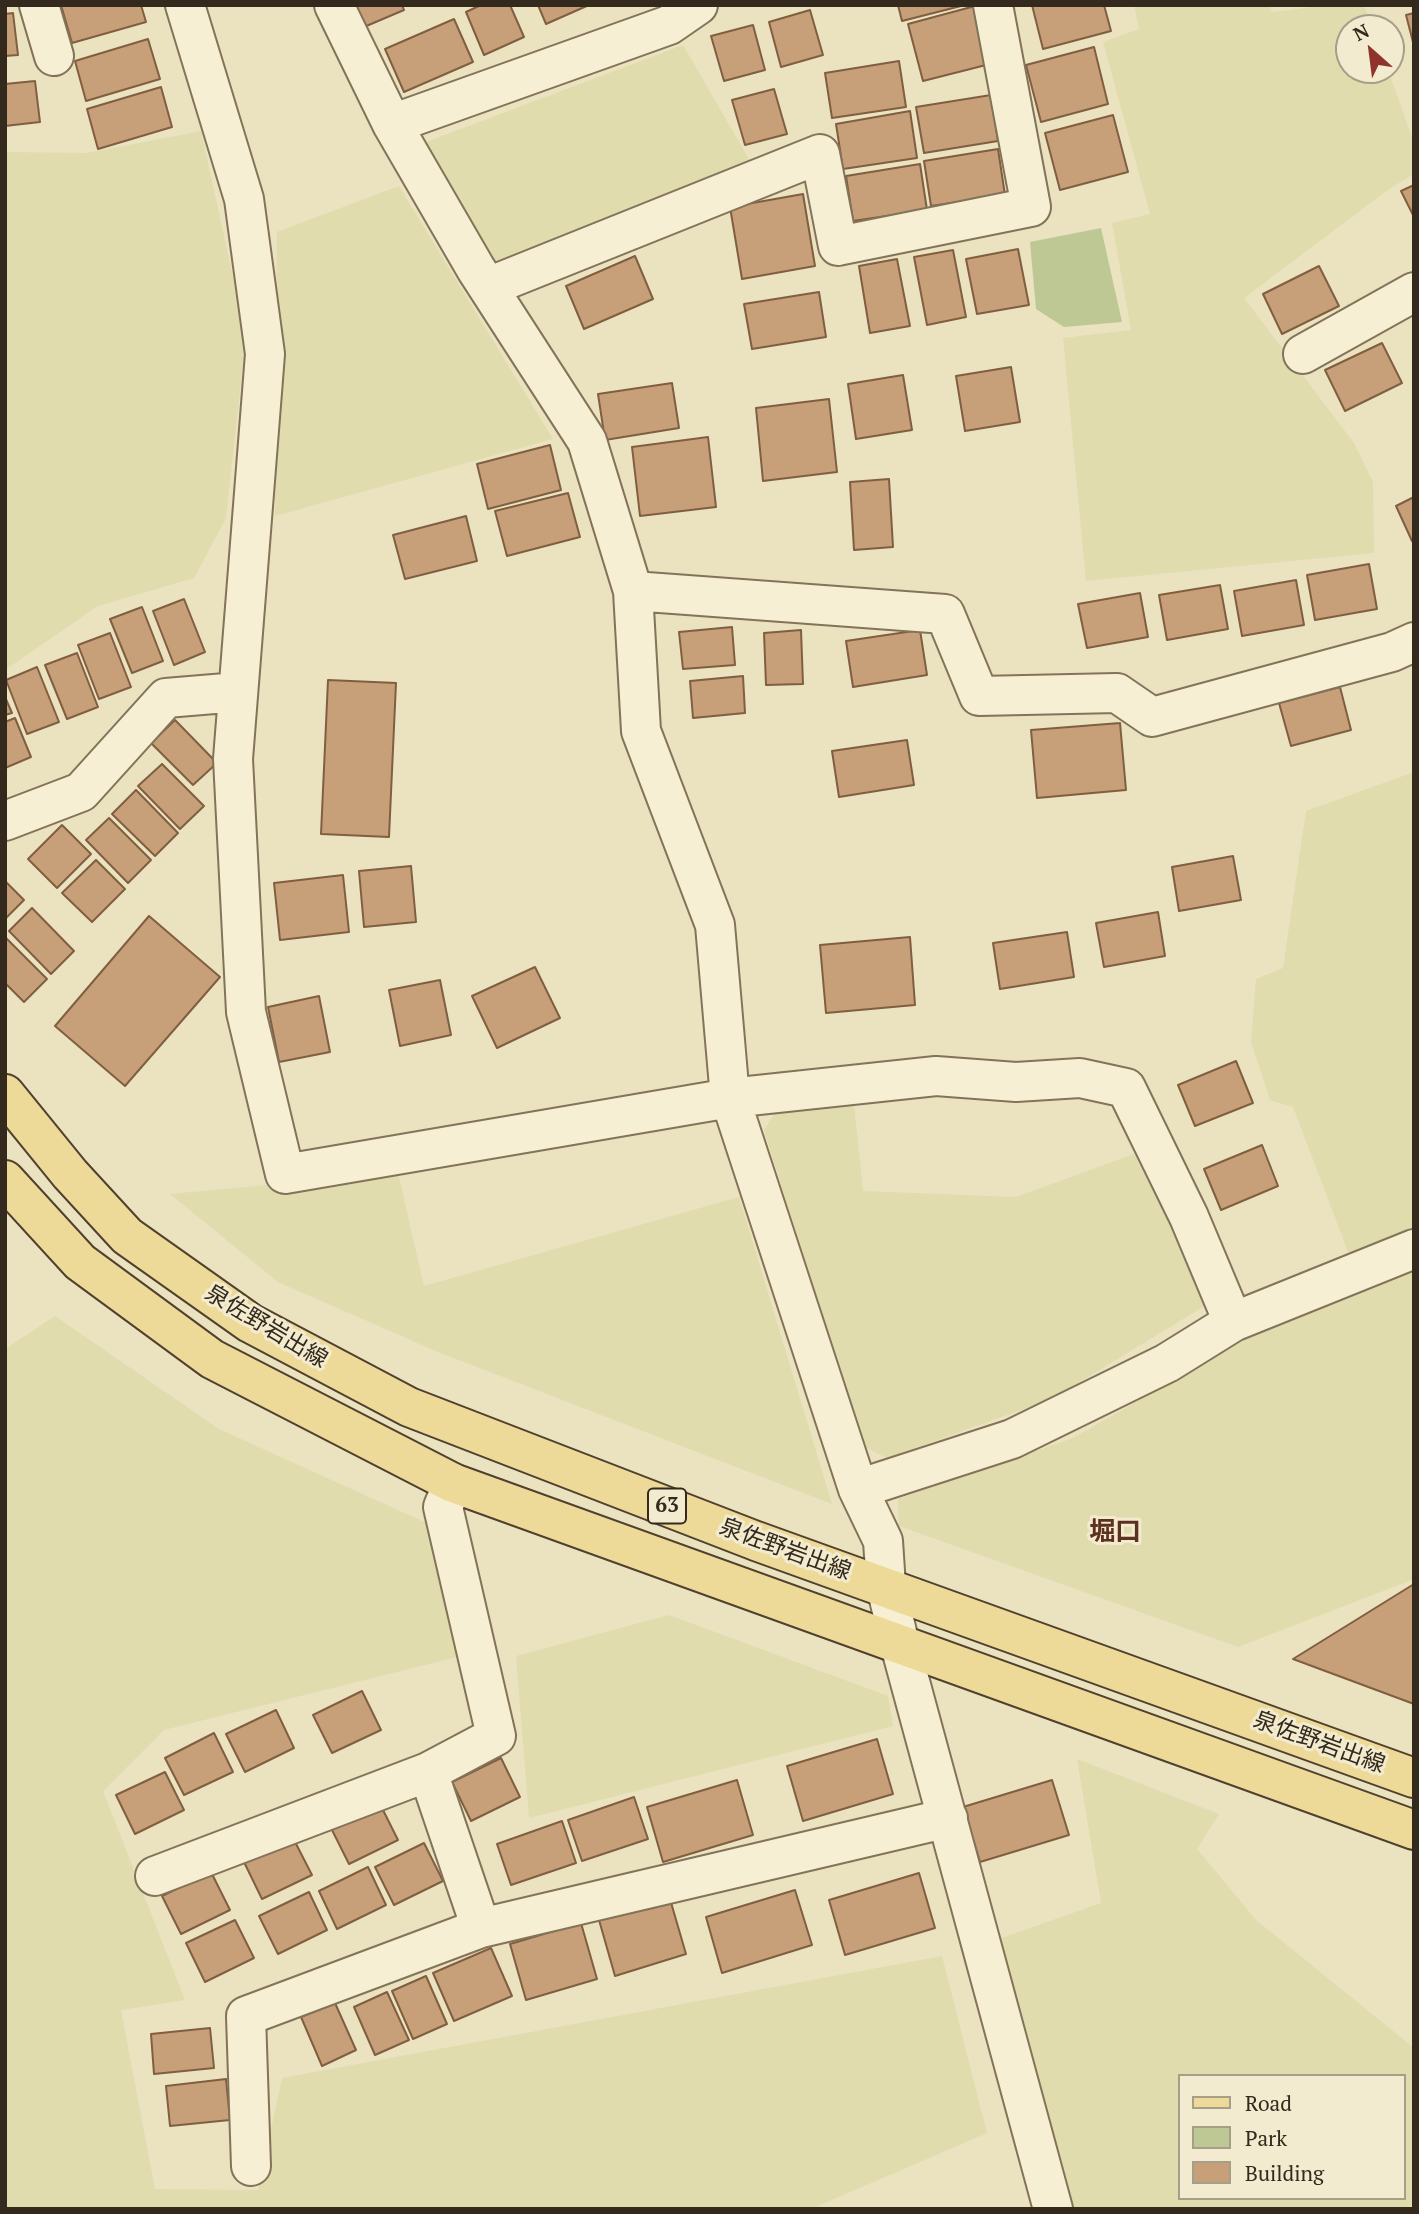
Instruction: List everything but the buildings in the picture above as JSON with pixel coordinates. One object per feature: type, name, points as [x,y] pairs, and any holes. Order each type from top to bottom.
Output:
[{"type":"main road","name":"泉佐野岩出線","points":[[5,1094],[70,1174],[127,1236],[250,1323],[409,1408],[755,1541],[1414,1778]]},
{"type":"main road","name":"63","points":[[5,1180],[80,1262],[212,1359],[453,1483],[1414,1830]]},
{"type":"street","points":[[39,5],[54,56]]},
{"type":"street","points":[[185,5],[244,199],[265,354],[233,759],[246,1012],[285,1174],[730,1098],[936,1076],[1016,1082],[1080,1078],[1126,1088],[1189,1217],[1233,1322]]},
{"type":"street","points":[[334,5],[392,124],[488,288],[587,441],[632,591],[641,731],[715,925],[730,1098],[858,1489],[883,1541],[886,1586],[901,1645],[1053,2209]]},
{"type":"street","points":[[392,124],[669,25],[698,5]]},
{"type":"street","points":[[488,288],[820,154],[838,246],[1031,207],[993,5]]},
{"type":"street","points":[[1303,354],[1414,292]]},
{"type":"street","points":[[632,591],[945,614],[979,696],[1117,694],[1152,717],[1407,656]]},
{"type":"street","points":[[5,821],[81,792],[166,698],[238,692]]},
{"type":"street","points":[[858,1489],[1012,1440],[1167,1363],[1233,1322],[1414,1249]]},
{"type":"street","points":[[155,1876],[428,1772],[496,1736],[443,1507],[453,1483]]},
{"type":"street","points":[[428,1772],[481,1928]]},
{"type":"street","points":[[251,2166],[246,2016],[481,1928],[948,1818]]},
{"type":"shaded area","points":[[1134,5],[1269,5],[1272,12],[1330,5],[1364,5],[1368,14],[1335,14],[1335,84],[1393,84],[1414,143],[1414,174],[1389,189],[1244,298],[1354,443],[1373,482],[1374,553],[1086,581],[1063,338],[1131,330],[1112,223],[1150,214],[1103,42],[1139,29]]},
{"type":"shaded area","points":[[683,45],[750,161],[497,263],[421,144]]},
{"type":"shaded area","points":[[201,131],[246,336],[226,518],[194,578],[98,606],[5,670],[5,152],[87,153]]},
{"type":"shaded area","points":[[399,186],[553,439],[275,516],[277,232]]},
{"type":"shaded area","points":[[1414,772],[1414,1234],[1350,1257],[1293,1107],[1270,1100],[1251,1042],[1256,979],[1283,968],[1306,811]]},
{"type":"shaded area","points":[[854,1104],[863,1191],[1016,1197],[1134,1154],[1211,1302],[1052,1399],[887,1458],[863,1446],[764,1130],[777,1110]]},
{"type":"shaded area","points":[[398,1173],[424,1286],[739,1197],[832,1504],[438,1352],[278,1282],[170,1194]]},
{"type":"shaded area","points":[[1414,1262],[1414,1579],[1238,1647],[899,1526],[898,1499],[1073,1438],[1259,1332]]},
{"type":"shaded area","points":[[55,1316],[219,1429],[431,1525],[457,1657],[164,1730],[103,1791],[185,2000],[121,2010],[155,2189],[258,2190],[282,2078],[942,1956],[987,2133],[811,2209],[5,2209],[5,1349]]},
{"type":"shaded area","points":[[669,1615],[888,1696],[893,1726],[529,1818],[516,1656]]},
{"type":"shaded area","points":[[1077,1759],[1219,1814],[1197,1849],[1256,1920],[1414,2048],[1414,2209],[1064,2209],[993,1941],[1101,1903]]},
{"type":"green space","points":[[1101,228],[1122,322],[1064,327],[1036,309],[1030,242]]},
{"type":"district","name":"堀口","points":[[1115,1533]]}]
